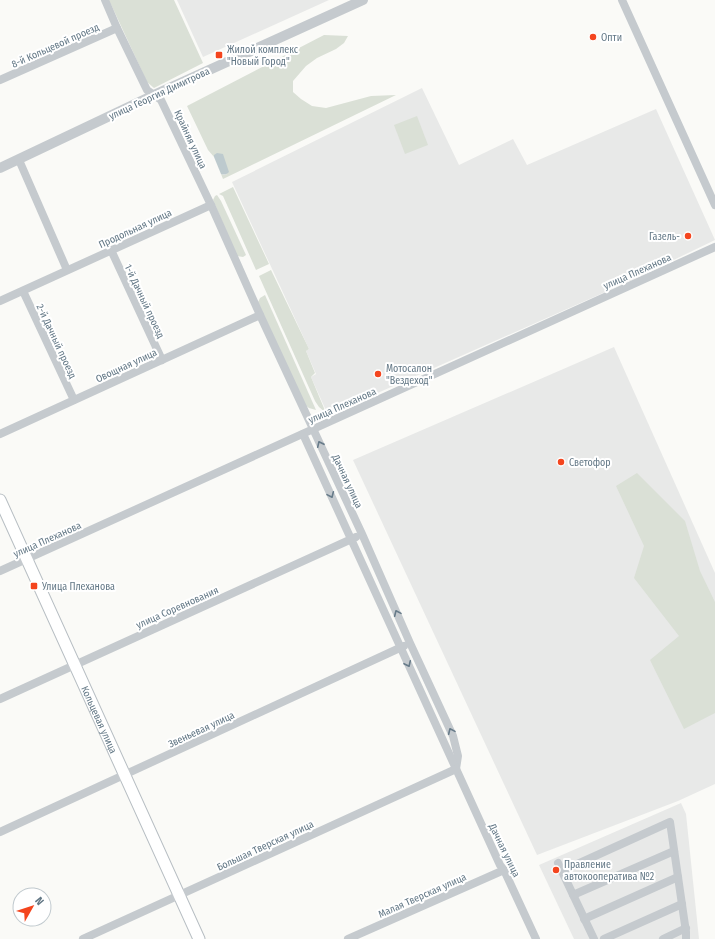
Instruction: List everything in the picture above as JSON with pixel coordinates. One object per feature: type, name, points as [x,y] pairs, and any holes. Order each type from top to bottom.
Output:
[{"type":"main road","name":"Кольцевая улица","points":[[0,500],[199,939]]},
{"type":"street","name":"Крайняя улица","points":[[105,0],[147,90],[161,100],[211,204]]},
{"type":"street","name":"улица Георгия Димитрова","points":[[0,168],[347,4],[363,0]]},
{"type":"street","points":[[622,0],[715,205]]},
{"type":"street","name":"8-й Кольцевой проезд","points":[[0,80],[117,28]]},
{"type":"street","points":[[18,160],[67,270]]},
{"type":"street","name":"Продольная улица","points":[[0,301],[211,204]]},
{"type":"street","name":"Дачная улица","points":[[211,204],[260,315],[362,534],[453,736],[458,756],[456,769]]},
{"type":"street","name":"улица Плеханова","points":[[0,571],[715,247]]},
{"type":"street","name":"1-й Дачный проезд","points":[[111,250],[162,360]]},
{"type":"street","name":"2-й Дачный проезд","points":[[23,290],[74,400]]},
{"type":"street","name":"Овощная улица","points":[[0,434],[260,315]]},
{"type":"street","name":"Дачная улица","points":[[303,434],[500,865],[504,870],[536,939]]},
{"type":"street","name":"улица Соревнования","points":[[0,699],[362,534]]},
{"type":"street","name":"Звеньевая улица","points":[[0,832],[410,643]]},
{"type":"street","name":"Большая Тверская улица","points":[[83,939],[456,769]]},
{"type":"street","points":[[594,939],[560,867],[670,822],[686,928],[686,939]]},
{"type":"street","points":[[573,895],[674,851]]},
{"type":"street","name":"Малая Тверская улица","points":[[348,939],[504,870]]},
{"type":"street","points":[[584,919],[678,877]]},
{"type":"street","points":[[604,939],[682,904]]},
{"type":"street","points":[[663,939],[686,928]]},
{"type":"shaded area","points":[[109,0],[174,0],[203,63],[154,88],[147,82]]},
{"type":"shaded area","points":[[177,0],[329,0],[203,57]]},
{"type":"shaded area","points":[[324,35],[348,36],[344,43],[336,49],[317,58],[306,66],[293,81],[293,92],[301,99],[312,106],[326,108],[371,96],[396,95],[223,179],[221,174],[227,174],[214,155],[214,157],[208,150],[187,106]]},
{"type":"shaded area","points":[[422,88],[459,165],[513,139],[527,165],[656,109],[715,240],[630,281],[328,415],[311,377],[316,374],[306,351],[309,349],[232,182]]},
{"type":"shaded area","points":[[417,116],[428,145],[405,154],[394,125]]},
{"type":"shaded area","points":[[217,153],[223,154],[229,172],[224,175],[221,174],[214,157]]},
{"type":"shaded area","points":[[233,187],[269,264],[256,270],[223,196],[219,194]]},
{"type":"shaded area","points":[[217,195],[246,255],[243,257],[237,256],[213,200]]},
{"type":"shaded area","points":[[271,270],[309,349],[306,351],[315,373],[311,377],[326,413],[315,401],[259,276]]},
{"type":"shaded area","points":[[265,295],[316,410],[305,405],[258,302],[260,298]]},
{"type":"shaded area","points":[[614,347],[715,573],[715,784],[678,801],[537,855],[353,460]]},
{"type":"shaded area","points":[[637,473],[685,521],[700,571],[715,602],[715,713],[684,729],[650,660],[679,636],[634,578],[644,546],[616,486]]},
{"type":"shaded area","points":[[681,803],[686,814],[699,939],[574,939],[539,865]]},
{"type":"place","name":"Опти","points":[[593,37]]},
{"type":"place","name":"Жилой комплекс \"Новый Город\"","points":[[219,55]]},
{"type":"place","name":"Газель-","points":[[688,236]]},
{"type":"place","name":"Мотосалон \"Вездеход\"","points":[[378,374]]},
{"type":"place","name":"Светофор","points":[[561,462]]},
{"type":"place","name":"Улица Плеханова","points":[[34,586]]},
{"type":"place","name":"Правление автокооператива №2","points":[[556,870]]}]
